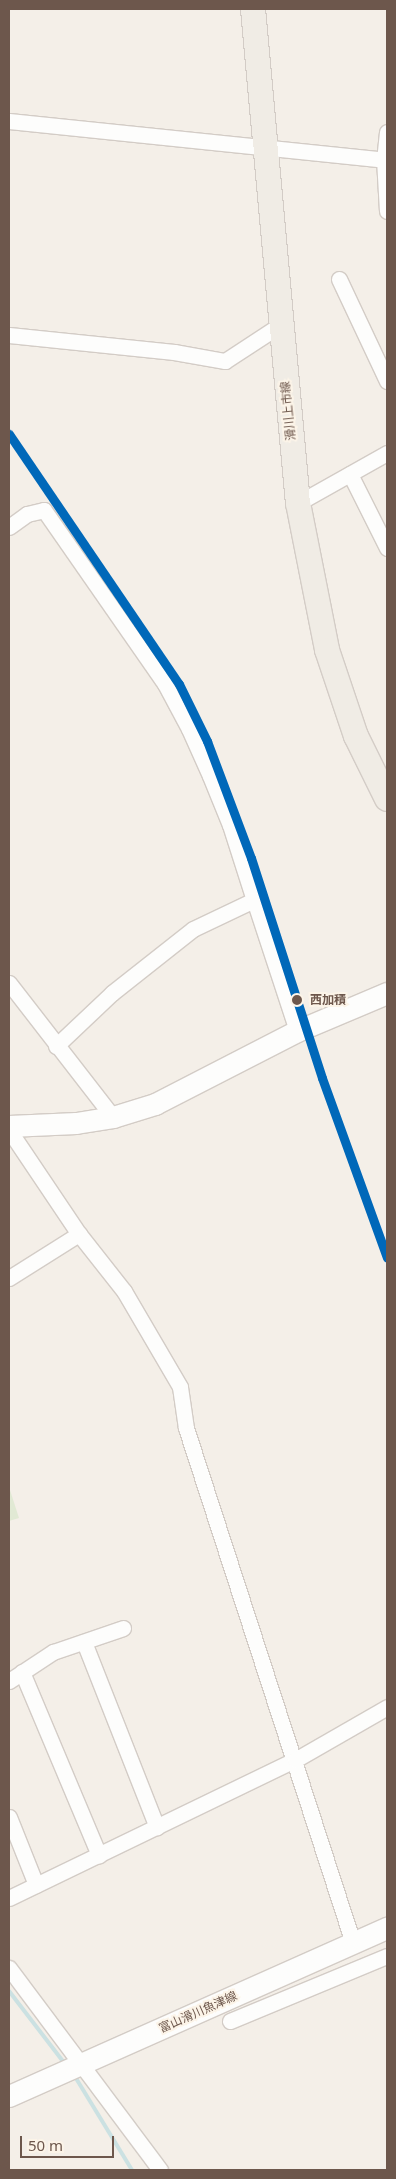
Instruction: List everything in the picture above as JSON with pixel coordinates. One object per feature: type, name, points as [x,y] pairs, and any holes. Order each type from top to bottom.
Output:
[{"type":"main road","name":"滑川上市線","points":[[253,9],[280,325],[298,503],[327,650],[356,736],[387,799]]},
{"type":"main road","points":[[9,1128],[76,1123],[113,1117],[155,1104],[297,1031],[387,993]]},
{"type":"main road","name":"富山滑川魚津線","points":[[9,2096],[387,1928]]},
{"type":"street","points":[[9,121],[386,159]]},
{"type":"street","points":[[387,132],[387,211]]},
{"type":"street","points":[[339,279],[387,381]]},
{"type":"street","points":[[9,335],[174,352],[225,361],[280,325]]},
{"type":"street","points":[[298,503],[387,453]]},
{"type":"street","points":[[350,474],[387,548]]},
{"type":"street","points":[[9,527],[27,514],[44,510],[165,684],[190,729],[230,825],[297,1031]]},
{"type":"street","points":[[56,1046],[112,993],[193,930],[254,900]]},
{"type":"street","points":[[9,983],[113,1117]]},
{"type":"street","points":[[9,1128],[80,1234],[124,1291],[180,1387],[186,1428],[353,1943]]},
{"type":"street","points":[[9,1278],[80,1234]]},
{"type":"street","points":[[9,1681],[53,1652],[123,1628]]},
{"type":"street","points":[[84,1642],[157,1827]]},
{"type":"street","points":[[22,1672],[99,1855]]},
{"type":"street","points":[[9,1898],[295,1760],[387,1707]]},
{"type":"street","points":[[9,1817],[36,1885]]},
{"type":"street","points":[[230,2021],[387,1956]]},
{"type":"street","points":[[9,1968],[160,2170]]},
{"type":"green space","points":[[9,1487],[19,1518],[9,1521]]},
{"type":"waterway","points":[[9,1991],[65,2064]]},
{"type":"waterway","points":[[74,2075],[132,2170]]},
{"type":"transit line","points":[[9,434],[179,684],[207,741],[251,858],[322,1078],[387,1258]]},
{"type":"place","name":"西加積","points":[[297,1000]]}]
